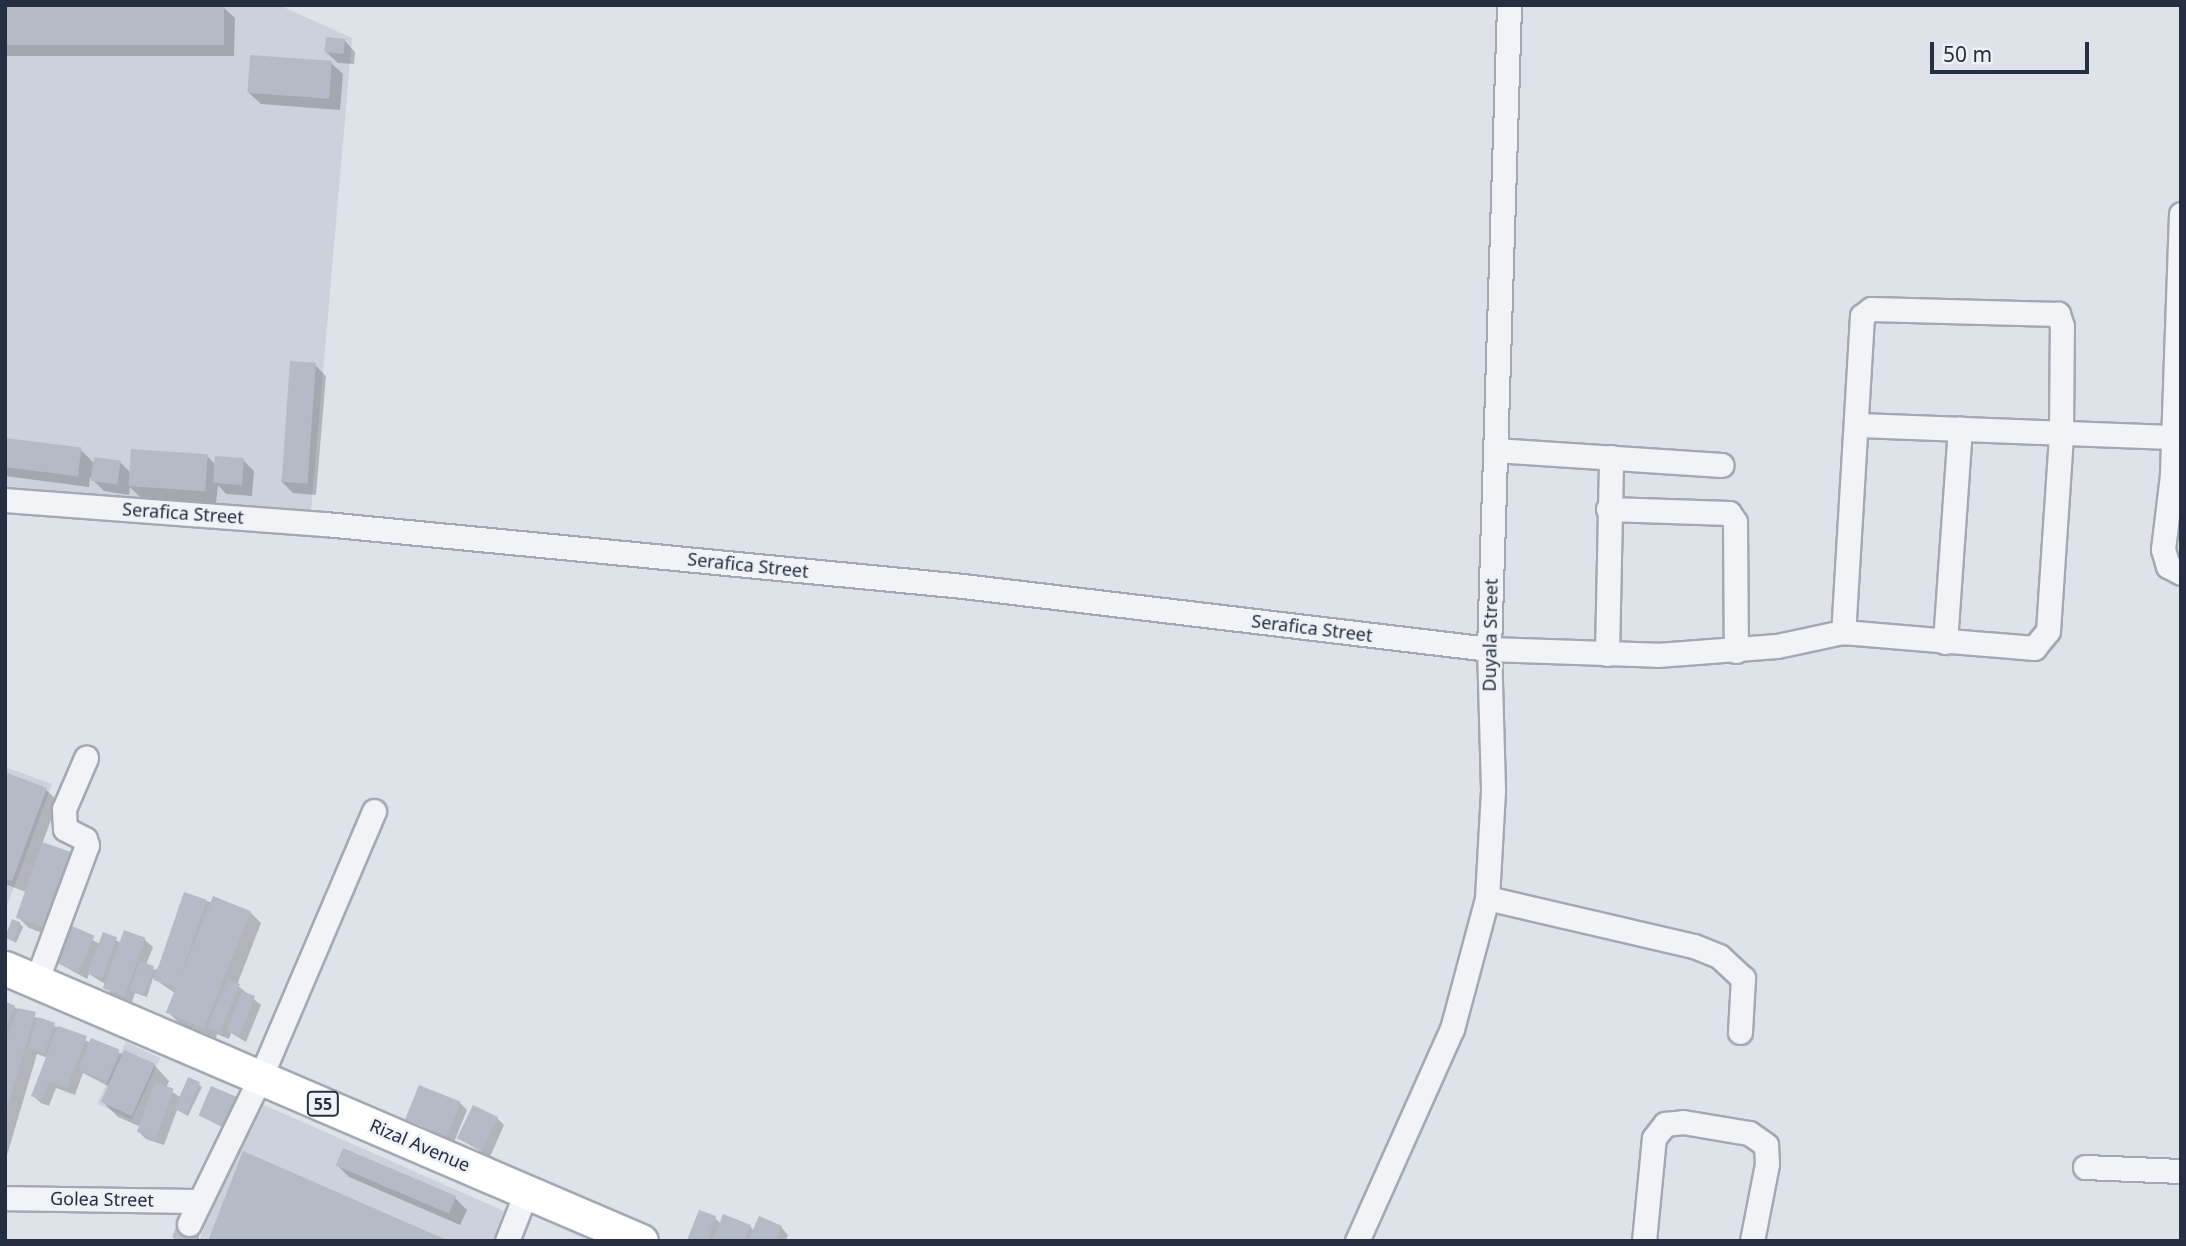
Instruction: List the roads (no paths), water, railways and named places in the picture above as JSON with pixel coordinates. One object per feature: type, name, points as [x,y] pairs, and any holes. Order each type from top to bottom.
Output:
[{"type":"highway","name":"Rizal Avenue","points":[[5,968],[641,1241]]},
{"type":"street","name":"Duyala Street","points":[[1357,1241],[1452,1029],[1487,898],[1493,789],[1489,649],[1509,5]]},
{"type":"street","points":[[2181,214],[2172,437],[2177,474],[2163,548],[2168,566],[2181,573]]},
{"type":"street","name":"Serafica Street","points":[[5,500],[324,524],[935,583],[1489,649],[1607,654],[1736,651],[1843,632],[2034,648],[2045,638],[2061,433],[2062,320],[2050,312],[1866,311],[1860,322],[1858,425]]},
{"type":"street","points":[[1843,632],[1858,425],[2172,437]]},
{"type":"street","points":[[1945,642],[1960,429]]},
{"type":"street","points":[[1495,450],[1722,465]]},
{"type":"street","points":[[1607,654],[1611,457]]},
{"type":"street","points":[[1608,509],[1729,513],[1735,522],[1736,651]]},
{"type":"street","points":[[36,982],[87,845],[85,839],[65,829],[64,809],[86,758]]},
{"type":"street","points":[[189,1224],[261,1076],[373,811]]},
{"type":"street","points":[[1487,898],[1694,946],[1719,956],[1743,978],[1740,1032]]},
{"type":"street","points":[[1644,1241],[1654,1138],[1665,1124],[1683,1122],[1749,1133],[1766,1145],[1767,1164],[1752,1241]]},
{"type":"street","points":[[2085,1167],[2181,1171]]},
{"type":"street","points":[[507,1241],[527,1190]]},
{"type":"street","name":"Golea Street","points":[[5,1198],[199,1201]]},
{"type":"tunnel","points":[[183,1241],[189,1224]]}]
